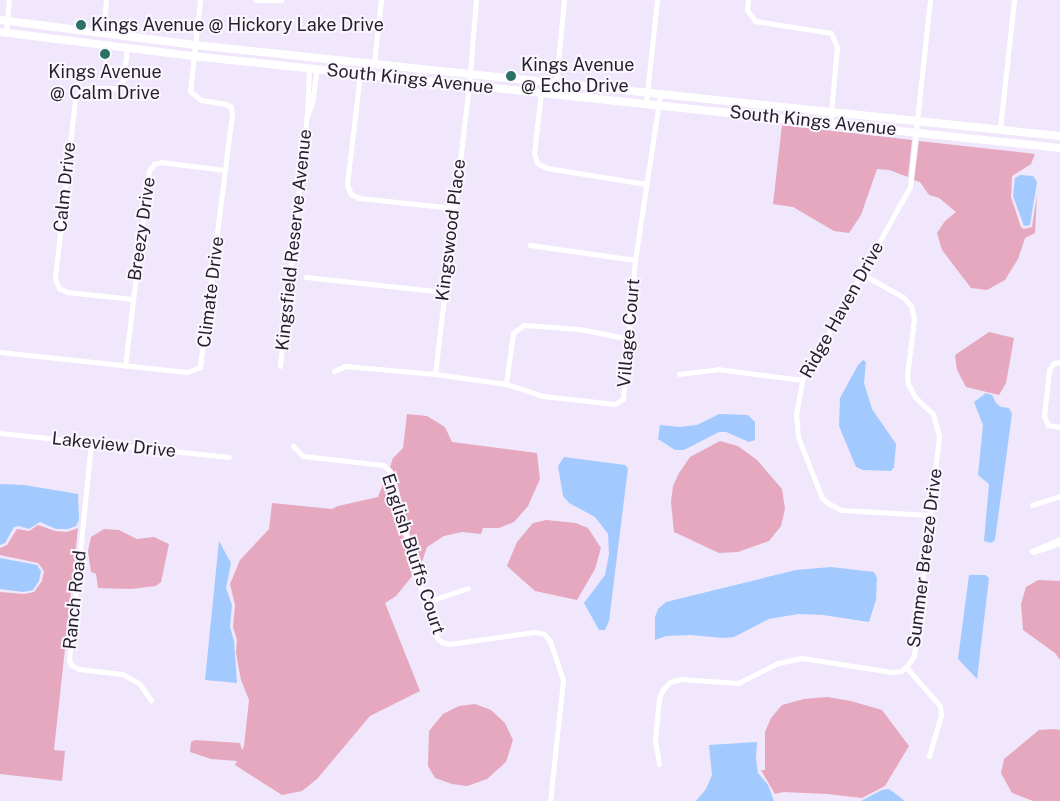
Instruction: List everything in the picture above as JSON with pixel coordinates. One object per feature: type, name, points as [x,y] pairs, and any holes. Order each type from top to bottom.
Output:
[{"type":"main road","name":"South Kings Avenue","points":[[3,21],[195,45],[1060,136]]},
{"type":"main road","name":"South Kings Avenue","points":[[3,33],[192,56],[1060,148]]},
{"type":"main road","points":[[739,113],[740,102]]},
{"type":"street","points":[[3,33],[3,21],[9,0]]},
{"type":"street","points":[[103,33],[106,0]]},
{"type":"street","name":"Climate Drive","points":[[0,352],[187,372],[200,367],[225,170],[231,107],[194,96],[189,85],[200,0]]},
{"type":"street","points":[[256,0],[281,0]]},
{"type":"street","points":[[374,63],[381,0]]},
{"type":"street","name":"Kingswood Place","points":[[435,374],[453,208],[469,85],[468,73],[476,0]]},
{"type":"street","points":[[556,82],[564,0]]},
{"type":"street","points":[[646,103],[657,0]]},
{"type":"street","points":[[748,0],[747,10],[755,21],[831,33],[838,47],[830,123]]},
{"type":"street","name":"Ridge Haven Drive","points":[[930,0],[910,187],[802,380],[796,415],[798,437],[822,498],[841,510],[930,515]]},
{"type":"street","points":[[1000,129],[1014,0]]},
{"type":"street","name":"Calm Drive","points":[[127,48],[123,80],[117,88],[89,88],[81,90],[75,100],[55,279],[59,288],[67,292],[133,299]]},
{"type":"street","name":"Kingsfield Reserve Avenue","points":[[280,366],[313,69]]},
{"type":"street","points":[[360,74],[347,185],[351,194],[359,198],[453,208]]},
{"type":"street","points":[[540,92],[534,153],[537,163],[547,168],[646,184]]},
{"type":"street","name":"Village Court","points":[[334,371],[345,366],[435,374],[506,384],[543,396],[615,404],[624,399],[635,260],[660,94]]},
{"type":"street","name":"Breezy Drive","points":[[125,366],[149,171],[154,164],[161,162],[225,170]]},
{"type":"street","points":[[530,245],[635,260]]},
{"type":"street","name":"Summer Breeze Drive","points":[[659,764],[655,740],[660,698],[663,689],[670,682],[682,679],[738,683],[778,663],[802,658],[892,672],[901,671],[914,656],[940,436],[933,414],[915,397],[908,384],[907,376],[913,312],[908,301],[862,274]]},
{"type":"street","points":[[306,277],[444,292]]},
{"type":"street","points":[[506,384],[513,333],[524,325],[579,329],[630,339]]},
{"type":"street","points":[[1060,362],[1054,363],[1049,370],[1044,416],[1048,425],[1060,427]]},
{"type":"street","points":[[678,374],[717,369],[802,380]]},
{"type":"street","name":"Lakeview Drive","points":[[0,434],[229,457]]},
{"type":"street","name":"Ranch Road","points":[[90,443],[68,660],[71,665],[80,669],[122,674],[139,683],[151,700]]},
{"type":"street","name":"English Bluffs Court","points":[[293,446],[303,456],[383,465],[390,472],[412,560],[437,638],[442,642],[449,644],[534,632],[544,634],[550,640],[563,680],[550,801]]},
{"type":"street","points":[[1032,505],[1060,496]]},
{"type":"street","points":[[1060,538],[1033,548],[1032,551],[1034,552],[1060,543]]},
{"type":"street","points":[[426,602],[468,588]]},
{"type":"street","points":[[906,667],[940,706],[941,715],[929,756]]},
{"type":"shaded area","points":[[782,125],[912,140],[908,177],[889,170],[877,169],[861,215],[849,233],[834,231],[793,207],[773,204]]},
{"type":"shaded area","points":[[919,141],[1035,154],[1031,164],[1012,176],[1011,197],[1021,227],[1024,229],[1032,227],[1037,195],[1035,233],[1025,238],[1018,259],[1005,280],[987,290],[971,288],[942,250],[937,233],[945,221],[956,212],[939,198],[929,195],[920,182],[914,180]]},
{"type":"shaded area","points":[[989,332],[1014,338],[1006,383],[999,395],[966,387],[957,370],[955,355]]},
{"type":"shaded area","points":[[407,414],[427,416],[445,427],[452,442],[537,453],[540,479],[528,506],[514,522],[499,528],[483,528],[481,534],[462,532],[444,536],[427,547],[419,571],[398,486],[390,467],[393,458],[403,448]]},
{"type":"shaded area","points":[[720,441],[738,446],[757,460],[782,489],[785,509],[781,526],[769,541],[738,552],[719,553],[674,532],[671,502],[673,486],[679,473],[690,457]]},
{"type":"shaded area","points":[[387,474],[413,575],[396,596],[385,603],[420,691],[370,716],[317,779],[302,791],[282,795],[235,765],[237,761],[211,759],[190,752],[191,742],[195,740],[240,743],[242,750],[244,746],[249,700],[241,680],[236,653],[237,640],[233,627],[235,605],[230,584],[240,560],[269,529],[272,503],[332,509],[378,497]]},
{"type":"shaded area","points":[[546,520],[576,523],[588,528],[601,548],[595,569],[577,600],[535,591],[507,566],[517,542],[533,523]]},
{"type":"shaded area","points":[[38,525],[55,531],[67,532],[78,528],[54,750],[65,751],[62,781],[0,774],[0,592],[24,594],[34,592],[42,581],[44,571],[38,563],[0,555],[0,548],[7,545],[17,529],[29,531]]},
{"type":"shaded area","points":[[104,529],[119,530],[137,539],[154,537],[169,544],[161,582],[156,586],[131,589],[98,588],[96,574],[91,572],[88,551],[91,537]]},
{"type":"shaded area","points":[[1038,580],[1060,581],[1060,660],[1055,653],[1023,630],[1021,604],[1026,587]]},
{"type":"shaded area","points":[[827,697],[851,701],[882,710],[909,746],[885,786],[862,798],[827,794],[783,792],[775,794],[761,770],[765,770],[765,732],[771,718],[782,705],[804,699]]},
{"type":"shaded area","points":[[475,704],[491,710],[505,723],[513,740],[506,762],[487,779],[467,786],[452,784],[435,778],[428,766],[429,731],[443,714],[459,706]]},
{"type":"shaded area","points":[[1039,730],[1060,730],[1060,801],[1033,801],[1012,793],[1001,773],[1004,759]]},
{"type":"water","points":[[1020,175],[1033,176],[1037,182],[1030,225],[1024,226],[1013,196],[1015,178]]},
{"type":"water","points":[[863,360],[866,362],[864,383],[872,409],[896,444],[894,467],[891,471],[863,470],[856,467],[839,426],[840,398],[858,365]]},
{"type":"water","points":[[986,393],[992,395],[996,403],[1001,407],[1009,408],[1012,414],[995,540],[991,543],[984,541],[989,484],[978,475],[983,425],[974,402]]},
{"type":"water","points":[[719,414],[748,415],[755,422],[755,440],[749,442],[726,432],[719,432],[684,450],[675,450],[658,439],[660,425],[680,427],[697,425]]},
{"type":"water","points":[[564,457],[625,465],[628,468],[609,621],[605,630],[599,630],[584,603],[605,575],[609,554],[608,534],[595,517],[569,503],[563,496],[558,466]]},
{"type":"water","points":[[0,484],[24,485],[78,494],[79,520],[76,526],[68,529],[56,529],[40,522],[29,529],[19,526],[14,527],[5,543],[0,545]]},
{"type":"water","points":[[219,541],[231,563],[226,588],[232,605],[230,627],[234,641],[237,683],[205,680]]},
{"type":"water","points":[[0,558],[37,565],[41,571],[39,581],[33,590],[23,592],[0,589]]},
{"type":"water","points":[[831,567],[874,572],[877,578],[876,600],[869,622],[823,615],[798,614],[769,619],[734,637],[723,638],[691,635],[666,636],[655,640],[655,617],[658,609],[666,602],[796,570]]},
{"type":"water","points":[[969,575],[985,575],[989,578],[977,679],[958,659]]},
{"type":"water","points":[[757,742],[756,759],[758,773],[768,785],[774,801],[696,801],[706,789],[712,775],[709,745]]},
{"type":"water","points":[[889,789],[905,801],[861,801],[882,790]]},
{"type":"place","name":"Kings Avenue @ Hickory Lake Drive","points":[[81,25]]},
{"type":"place","name":"Kings Avenue @ Calm Drive","points":[[105,54]]},
{"type":"place","name":"Kings Avenue @ Echo Drive","points":[[511,76]]}]
